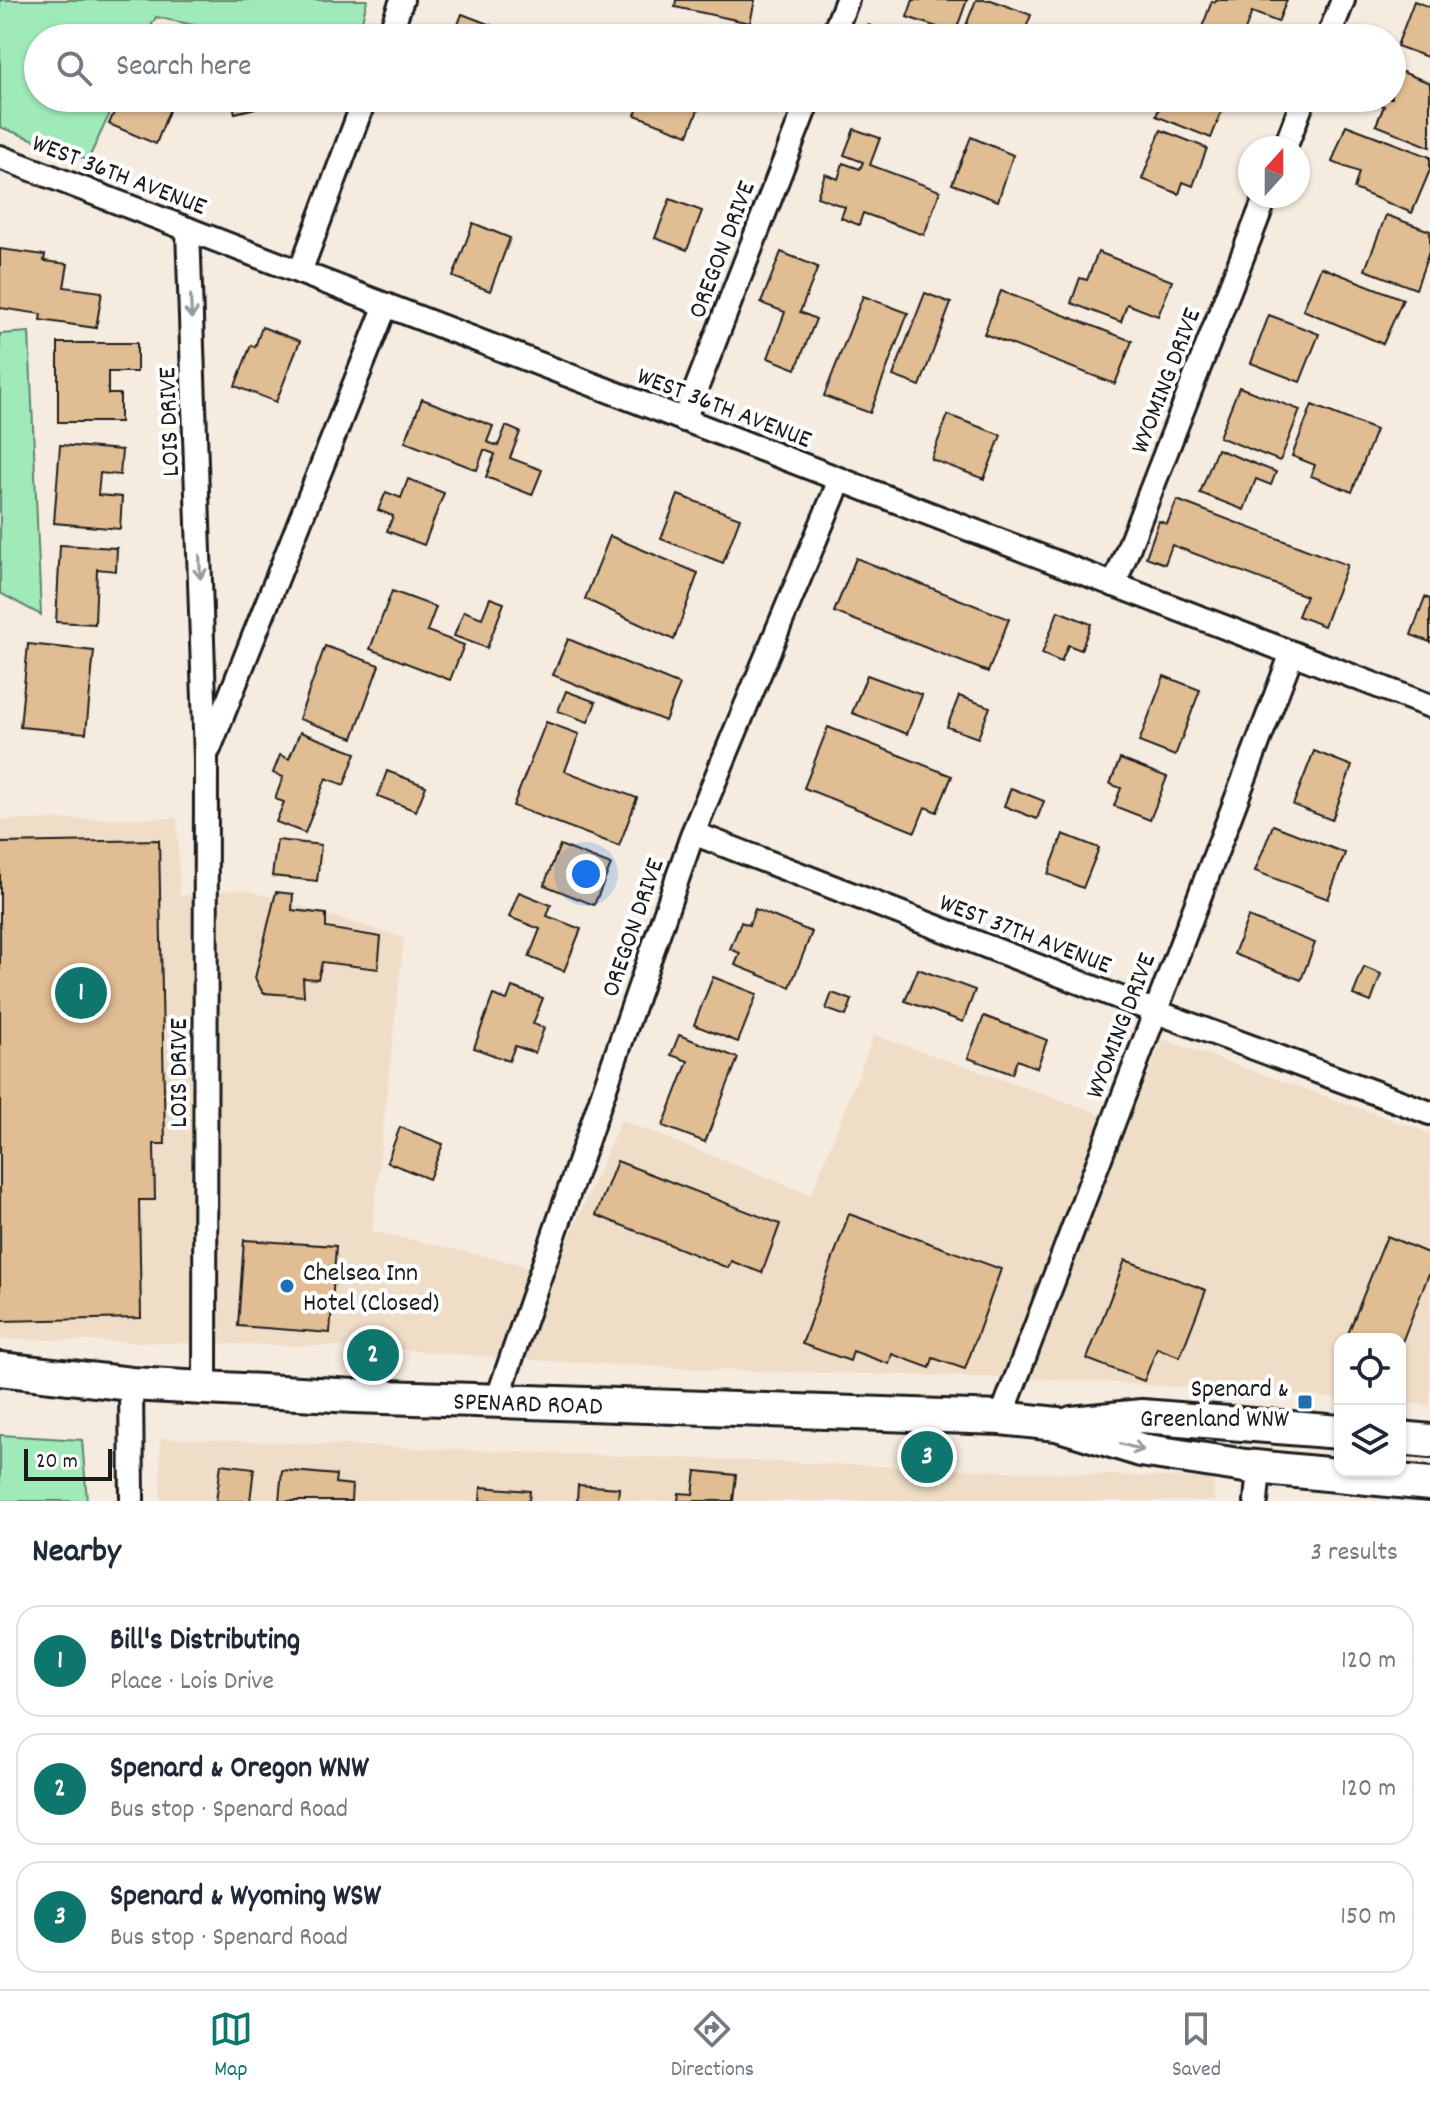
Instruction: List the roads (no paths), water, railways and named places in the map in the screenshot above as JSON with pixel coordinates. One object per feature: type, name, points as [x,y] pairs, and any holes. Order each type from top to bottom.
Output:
[{"type":"main road","name":"SPENARD ROAD","points":[[0,1369],[131,1384],[355,1396],[1001,1418],[1057,1424],[1141,1450],[1259,1468],[1430,1484]]},
{"type":"main road","name":"SPENARD ROAD","points":[[1057,1424],[1142,1416],[1334,1432]]},
{"type":"main road","points":[[1406,1439],[1430,1441]]},
{"type":"street","points":[[393,24],[402,0]]},
{"type":"street","points":[[838,24],[847,0]]},
{"type":"street","points":[[1334,24],[1343,0]]},
{"type":"street","points":[[300,272],[360,112]]},
{"type":"street","name":"OREGON DRIVE","points":[[684,420],[804,112]]},
{"type":"street","points":[[1290,136],[1299,112]]},
{"type":"street","name":"WEST 36TH AVENUE","points":[[0,157],[1430,706]]},
{"type":"street","name":"WYOMING DRIVE","points":[[1114,585],[1261,208]]},
{"type":"street","name":"LOIS DRIVE","points":[[188,229],[206,758],[205,1388]]},
{"type":"street","name":"LOIS DRIVE","points":[[206,758],[386,305]]},
{"type":"street","name":"OREGON DRIVE","points":[[497,1400],[693,833],[840,480]]},
{"type":"street","name":"WYOMING DRIVE","points":[[1001,1418],[1292,653]]},
{"type":"street","name":"WEST 37TH AVENUE","points":[[693,833],[1154,1011],[1430,1113]]},
{"type":"street","points":[[131,1384],[132,1501]]},
{"type":"street","points":[[1256,1501],[1259,1468]]},
{"type":"place","name":"Bill's Distributing","points":[[81,993]]},
{"type":"place","name":"Chelsea Inn Hotel (Closed)","points":[[287,1286]]},
{"type":"place","name":"Spenard & Oregon WNW","points":[[373,1355]]},
{"type":"place","name":"Spenard & Greenland WNW","points":[[1305,1402]]},
{"type":"place","name":"Spenard & Wyoming WSW","points":[[927,1457]]}]
